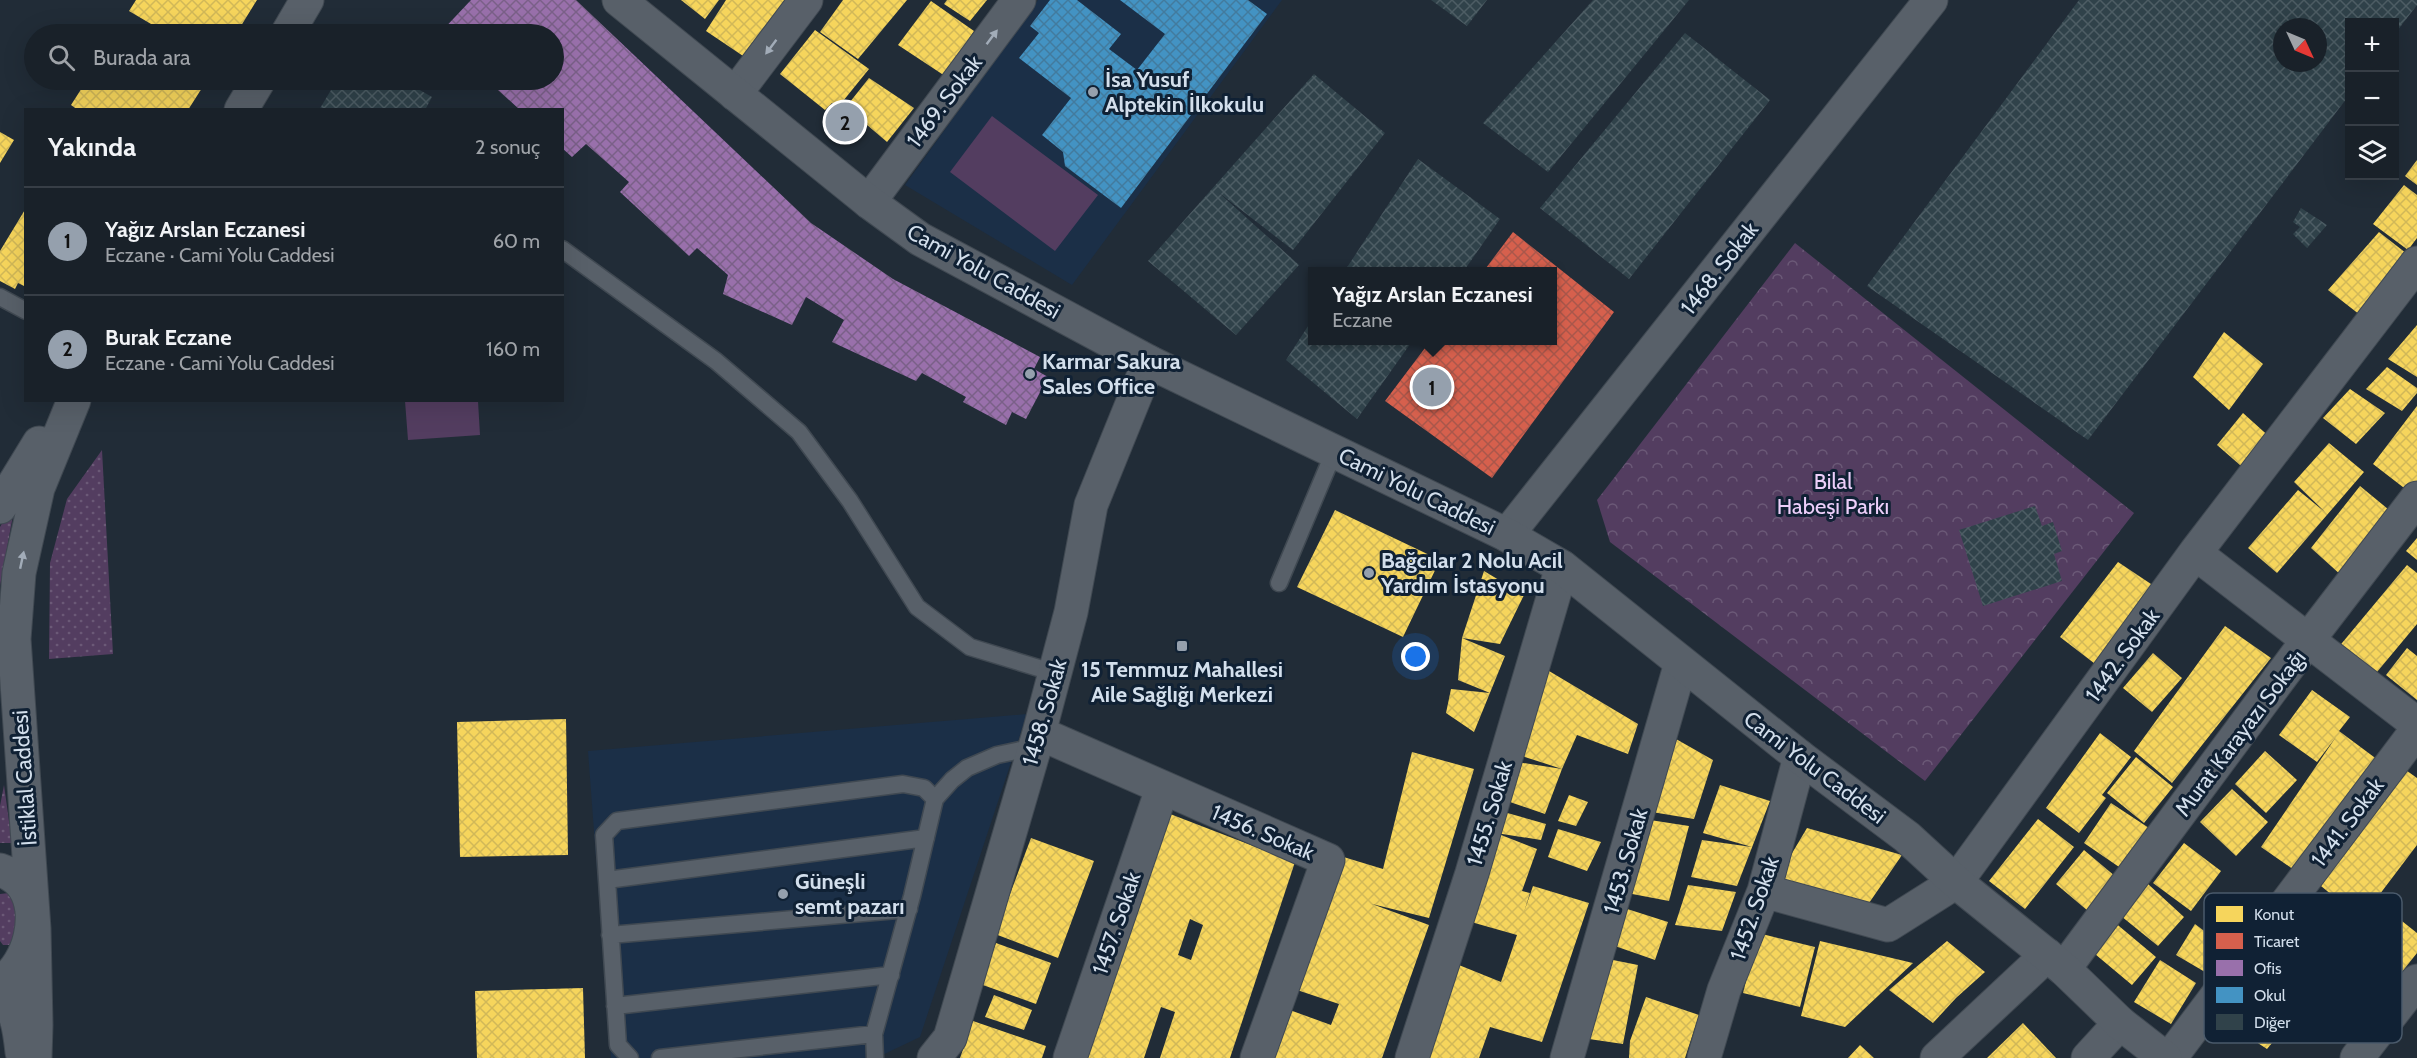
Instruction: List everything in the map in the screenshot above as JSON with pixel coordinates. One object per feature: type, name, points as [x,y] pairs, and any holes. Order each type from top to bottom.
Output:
[{"type":"street","points":[[292,24],[308,0]]},
{"type":"street","name":"Cami Yolu Caddesi","points":[[619,0],[869,202],[920,239],[1149,362],[1507,535],[1562,567],[1800,757],[1907,837],[1956,882],[2055,962],[2120,1023],[2165,1058]]},
{"type":"street","points":[[735,94],[806,0]]},
{"type":"street","name":"1469. Sokak","points":[[869,202],[1019,0]]},
{"type":"street","name":"1468. Sokak","points":[[1507,535],[1931,0]]},
{"type":"street","points":[[242,108],[253,90]]},
{"type":"street","name":"1442. Sokak","points":[[1764,891],[1888,925],[1956,882],[2195,553],[2417,263]]},
{"type":"street","name":"1458. Sokak","points":[[934,1058],[950,1038],[1037,740],[1071,612],[1091,505],[1149,362]]},
{"type":"street","points":[[0,507],[64,402]]},
{"type":"street","name":"İstiklal Caddesi","points":[[35,1058],[34,928],[7,652],[19,573],[38,488],[73,402]]},
{"type":"street","name":"Murat Karayazı Sokağı","points":[[1937,1058],[2055,962],[2417,498]]},
{"type":"street","points":[[2195,553],[2417,723]]},
{"type":"street","name":"1455. Sokak","points":[[1414,1057],[1472,873],[1562,567]]},
{"type":"street","points":[[0,600],[9,611],[14,625],[7,652]]},
{"type":"street","name":"1453. Sokak","points":[[1567,1058],[1681,663]]},
{"type":"street","name":"1441. Sokak","points":[[2294,893],[2417,730]]},
{"type":"street","name":"1456. Sokak","points":[[1037,740],[1162,789],[1328,860],[1257,1058]]},
{"type":"street","name":"1452. Sokak","points":[[1704,1058],[1724,990],[1764,891],[1800,757]]},
{"type":"street","name":"1457. Sokak","points":[[1070,1058],[1162,789]]},
{"type":"street","points":[[0,870],[16,878],[26,889],[34,928],[25,953],[15,970],[6,979],[0,981]]},
{"type":"street","points":[[2402,1000],[2417,981]]},
{"type":"street","points":[[0,990],[11,1004],[19,1022],[23,1058]]},
{"type":"street","name":"1441. Sokak","points":[[2170,1058],[2204,1013]]},
{"type":"street","points":[[2088,1058],[2120,1023]]},
{"type":"street","points":[[2357,1058],[2369,1043]]},
{"type":"lane","points":[[564,250],[716,361],[799,432],[850,501],[917,607],[970,647],[1055,673]]},
{"type":"lane","points":[[0,297],[24,310]]},
{"type":"lane","points":[[1279,582],[1334,452]]},
{"type":"lane","points":[[875,1058],[874,1034],[909,909],[936,799],[952,780],[967,768],[1037,740]]},
{"type":"lane","points":[[630,1058],[618,1045],[604,835],[617,821],[903,784],[924,788],[936,799]]},
{"type":"lane","points":[[607,880],[926,838]]},
{"type":"lane","points":[[610,935],[909,909]]},
{"type":"lane","points":[[615,1006],[891,975]]},
{"type":"lane","points":[[660,1058],[874,1034]]},
{"type":"shaded area","name":"İsa Yusuf Alptekin İlkokulu","points":[[1038,0],[1282,0],[1072,285],[905,185]]},
{"type":"shaded area","name":"Güneşli semt pazarı","points":[[1027,714],[920,1037],[876,1058],[611,1058],[588,751]]},
{"type":"green space","points":[[992,116],[1098,195],[1055,251],[950,172]]},
{"type":"green space","name":"Bilal Habeşi Parkı","points":[[1795,243],[2134,513],[1925,781],[1610,542],[1597,500]]},
{"type":"green space","points":[[405,402],[478,402],[480,435],[408,440]]},
{"type":"green space","points":[[102,450],[113,654],[49,659],[50,563],[67,499]]},
{"type":"green space","points":[[16,499],[0,586],[0,527]]},
{"type":"green space","points":[[4,785],[12,843],[0,843],[0,806]]},
{"type":"green space","points":[[9,893],[17,897],[17,937],[9,945],[3,945],[0,941],[0,894]]},
{"type":"building: Konut","points":[[136,0],[257,0],[242,24],[151,24],[129,11]]},
{"type":"building: Konut","points":[[681,0],[719,0],[705,19]]},
{"type":"building: Konut","points":[[726,0],[793,0],[749,60],[706,31]]},
{"type":"building: Konut","points":[[843,0],[907,0],[858,59],[820,32]]},
{"type":"building: Konut","points":[[947,0],[987,0],[970,21],[944,4]]},
{"type":"building: Konut","points":[[931,1],[974,31],[945,76],[898,45]]},
{"type":"building: Konut","points":[[815,30],[869,69],[839,106],[832,103],[825,110],[780,74]]},
{"type":"building: Konut","points":[[869,78],[914,108],[887,142],[846,107]]},
{"type":"building: Konut","points":[[81,90],[201,90],[189,108],[75,108],[71,105]]},
{"type":"building: Konut","points":[[0,132],[14,140],[0,163]]},
{"type":"building: Konut","points":[[2417,160],[2417,185],[2405,176]]},
{"type":"building: Konut","points":[[2404,185],[2417,195],[2417,238],[2408,250],[2373,224]]},
{"type":"building: Konut","points":[[24,211],[24,286],[18,283],[15,289],[0,281],[0,251]]},
{"type":"building: Konut","points":[[2379,232],[2411,257],[2364,318],[2328,290]]},
{"type":"building: Konut","points":[[2417,325],[2417,377],[2388,359]]},
{"type":"building: Konut","points":[[2224,332],[2263,364],[2229,410],[2193,377]]},
{"type":"building: Konut","points":[[2387,367],[2417,388],[2417,393],[2402,411],[2366,389]]},
{"type":"building: Konut","points":[[2350,389],[2385,413],[2356,444],[2323,418]]},
{"type":"building: Konut","points":[[2417,406],[2417,481],[2408,491],[2373,464]]},
{"type":"building: Konut","points":[[2243,413],[2273,440],[2248,472],[2217,445]]},
{"type":"building: Konut","points":[[2329,443],[2364,472],[2277,573],[2248,548],[2298,490],[2325,512],[2294,482]]},
{"type":"building: Konut","points":[[2360,486],[2394,514],[2342,576],[2311,548]]},
{"type":"building: Konut","name":"Bağcılar 2 Nolu Acil Yardım İstasyonu","points":[[1335,510],[1440,560],[1403,637],[1297,587]]},
{"type":"building: Konut","points":[[2417,538],[2417,560],[2406,551]]},
{"type":"building: Konut","points":[[2118,562],[2157,588],[2103,670],[2060,637]]},
{"type":"building: Konut","points":[[2407,565],[2417,573],[2417,624],[2372,678],[2337,649]]},
{"type":"building: Konut","points":[[1484,571],[1524,595],[1500,644],[1462,638]]},
{"type":"building: Konut","points":[[2225,626],[2271,658],[2172,783],[2134,751]]},
{"type":"building: Konut","points":[[1462,638],[1505,656],[1490,693],[1458,680]]},
{"type":"building: Konut","points":[[2407,648],[2417,656],[2417,700],[2386,675]]},
{"type":"building: Konut","points":[[2153,653],[2182,678],[2152,712],[2123,688]]},
{"type":"building: Konut","points":[[1544,668],[1638,724],[1628,754],[1577,735],[1562,769],[1519,755]]},
{"type":"building: Konut","points":[[1451,689],[1490,693],[1474,732],[1446,713]]},
{"type":"building: Konut","points":[[2312,690],[2350,717],[2339,731],[2382,763],[2297,872],[2261,847],[2336,737],[2317,762],[2279,735]]},
{"type":"building: Konut","points":[[566,719],[568,855],[460,857],[457,722]]},
{"type":"building: Konut","points":[[2100,733],[2131,757],[2102,795],[2106,798],[2079,833],[2046,808]]},
{"type":"building: Konut","points":[[1676,739],[1713,760],[1694,819],[1652,812]]},
{"type":"building: Konut","points":[[2265,751],[2297,780],[2266,813],[2235,784]]},
{"type":"building: Konut","points":[[1412,752],[1474,769],[1429,918],[1372,904],[1429,925],[1382,1058],[1271,1058],[1287,1009],[1331,1025],[1339,1004],[1294,989],[1337,855],[1383,869]]},
{"type":"building: Konut","points":[[2136,757],[2173,787],[2144,823],[2107,793]]},
{"type":"building: Konut","points":[[1517,762],[1562,769],[1545,814],[1507,801]]},
{"type":"building: Konut","points":[[2403,768],[2417,778],[2417,845],[2381,893],[2329,893],[2321,886]]},
{"type":"building: Konut","points":[[1720,785],[1770,801],[1737,886],[1691,877],[1702,840],[1752,847],[1703,833]]},
{"type":"building: Konut","points":[[2232,789],[2268,822],[2236,856],[2200,822]]},
{"type":"building: Konut","points":[[1569,795],[1588,802],[1576,826],[1558,821]]},
{"type":"building: Konut","points":[[2111,803],[2149,828],[2122,869],[2084,843]]},
{"type":"building: Konut","points":[[1165,812],[1295,862],[1230,1058],[1160,1058],[1175,1012],[1161,1007],[1144,1058],[1084,1058]],"holes":[[[1190,919],[1203,925],[1191,960],[1178,955]]]},
{"type":"building: Konut","points":[[1504,812],[1546,824],[1541,840],[1496,833],[1537,849],[1522,891],[1530,893],[1524,912],[1533,886],[1589,903],[1542,1042],[1490,1027],[1479,1058],[1419,1058],[1444,959],[1501,982],[1517,935],[1457,918]]},
{"type":"building: Konut","points":[[2038,819],[2074,847],[2025,909],[1989,881]]},
{"type":"building: Konut","points":[[1650,820],[1689,826],[1669,901],[1627,893]]},
{"type":"building: Konut","points":[[1807,828],[1902,855],[1867,906],[1776,880]]},
{"type":"building: Konut","points":[[1558,829],[1601,842],[1587,871],[1548,857]]},
{"type":"building: Konut","points":[[1031,838],[1094,861],[1058,958],[995,934]]},
{"type":"building: Konut","points":[[2184,843],[2221,871],[2191,911],[2153,883]]},
{"type":"building: Konut","points":[[2084,850],[2116,877],[2088,911],[2056,884]]},
{"type":"building: Konut","points":[[2148,884],[2184,917],[2158,946],[2121,916]]},
{"type":"building: Konut","points":[[1688,885],[1736,892],[1722,931],[1675,925]]},
{"type":"building: Konut","points":[[1621,907],[1668,922],[1655,960],[1612,945]]},
{"type":"building: Konut","points":[[2113,921],[2156,957],[2132,985],[2089,949]]},
{"type":"building: Konut","points":[[2402,921],[2417,933],[2417,953],[2402,972]]},
{"type":"building: Konut","points":[[2195,924],[2204,931],[2204,971],[2176,955]]},
{"type":"building: Konut","points":[[1758,933],[1815,947],[1800,1007],[1743,993]]},
{"type":"building: Konut","points":[[1820,941],[1913,963],[1845,1027],[1801,1016]]},
{"type":"building: Konut","points":[[1947,941],[1985,972],[1933,1023],[1889,990]]},
{"type":"building: Konut","points":[[996,943],[1051,963],[1036,1004],[980,984]]},
{"type":"building: Konut","points":[[1598,957],[1638,965],[1623,1044],[1589,1039]]},
{"type":"building: Konut","points":[[2160,960],[2196,983],[2171,1024],[2134,1002]]},
{"type":"building: Konut","points":[[583,988],[585,1058],[477,1058],[475,991]]},
{"type":"building: Konut","points":[[994,995],[1032,1010],[1024,1030],[985,1017]]},
{"type":"building: Konut","points":[[1646,997],[1699,1015],[1685,1058],[1629,1058],[1630,1041]]},
{"type":"building: Konut","points":[[973,1021],[1046,1046],[1042,1058],[960,1058]]},
{"type":"building: Konut","points":[[2023,1023],[2056,1058],[1987,1058]]},
{"type":"building: Konut","points":[[2258,1043],[2272,1043],[2267,1049]]},
{"type":"building: Konut","points":[[1860,1045],[1874,1058],[1848,1058]]},
{"type":"building: Ticaret","points":[[1513,232],[1614,312],[1492,478],[1385,401],[1427,345],[1557,345],[1557,267],[1487,267]]},
{"type":"building: Ofis","points":[[471,0],[576,0],[811,223],[893,279],[1040,357],[1034,369],[1048,377],[1026,419],[1012,412],[1006,425],[963,402],[966,397],[922,373],[916,381],[832,342],[844,320],[806,297],[792,325],[723,294],[728,275],[697,248],[689,256],[620,192],[629,182],[586,144],[572,157],[564,150],[564,108],[518,108],[498,90],[564,90],[564,24],[448,24]]},
{"type":"building: Okul","points":[[1050,0],[1077,0],[1121,34],[1109,49],[1137,70],[1165,34],[1120,0],[1248,0],[1267,14],[1121,208],[1065,166],[1063,152],[1042,135],[1071,98],[1019,58],[1039,33],[1030,26]]},
{"type":"building: Diğer","points":[[1431,0],[1487,0],[1467,26]]},
{"type":"building: Diğer","points":[[1593,0],[1689,0],[1548,172],[1483,123]]},
{"type":"building: Diğer","points":[[2079,0],[2417,0],[2417,5],[2399,28],[2399,18],[2345,18],[2345,101],[2088,440],[1867,286]]},
{"type":"building: Diğer","points":[[1685,33],[1770,100],[1629,279],[1540,208]]},
{"type":"building: Diğer","points":[[1314,74],[1385,133],[1293,250],[1218,192],[1299,265],[1236,335],[1148,261]]},
{"type":"building: Diğer","points":[[331,90],[420,90],[432,97],[426,108],[320,108]]},
{"type":"building: Diğer","points":[[1418,159],[1500,219],[1466,267],[1347,267]]},
{"type":"building: Diğer","points":[[2301,208],[2327,225],[2307,248],[2293,234],[2300,227],[2293,222]]},
{"type":"building: Diğer","points":[[1308,326],[1308,345],[1409,345],[1357,419],[1286,360]]},
{"type":"building: Diğer","points":[[2035,506],[2042,526],[2053,522],[2062,551],[2054,554],[2062,581],[1983,606],[1959,530]]},
{"type":"place","name":"İsa Yusuf Alptekin İlkokulu","points":[[1093,92]]},
{"type":"place","name":"Burak Eczane","points":[[845,122]]},
{"type":"place","name":"Karmar Sakura Sales Office","points":[[1030,374]]},
{"type":"place","name":"Yağız Arslan Eczanesi","points":[[1432,387]]},
{"type":"place","name":"Bağcılar 2 Nolu Acil Yardım İstasyonu","points":[[1369,573]]},
{"type":"place","name":"15 Temmuz Mahallesi Aile Sağlığı Merkezi","points":[[1182,646]]},
{"type":"place","name":"Güneşli semt pazarı","points":[[783,894]]}]
